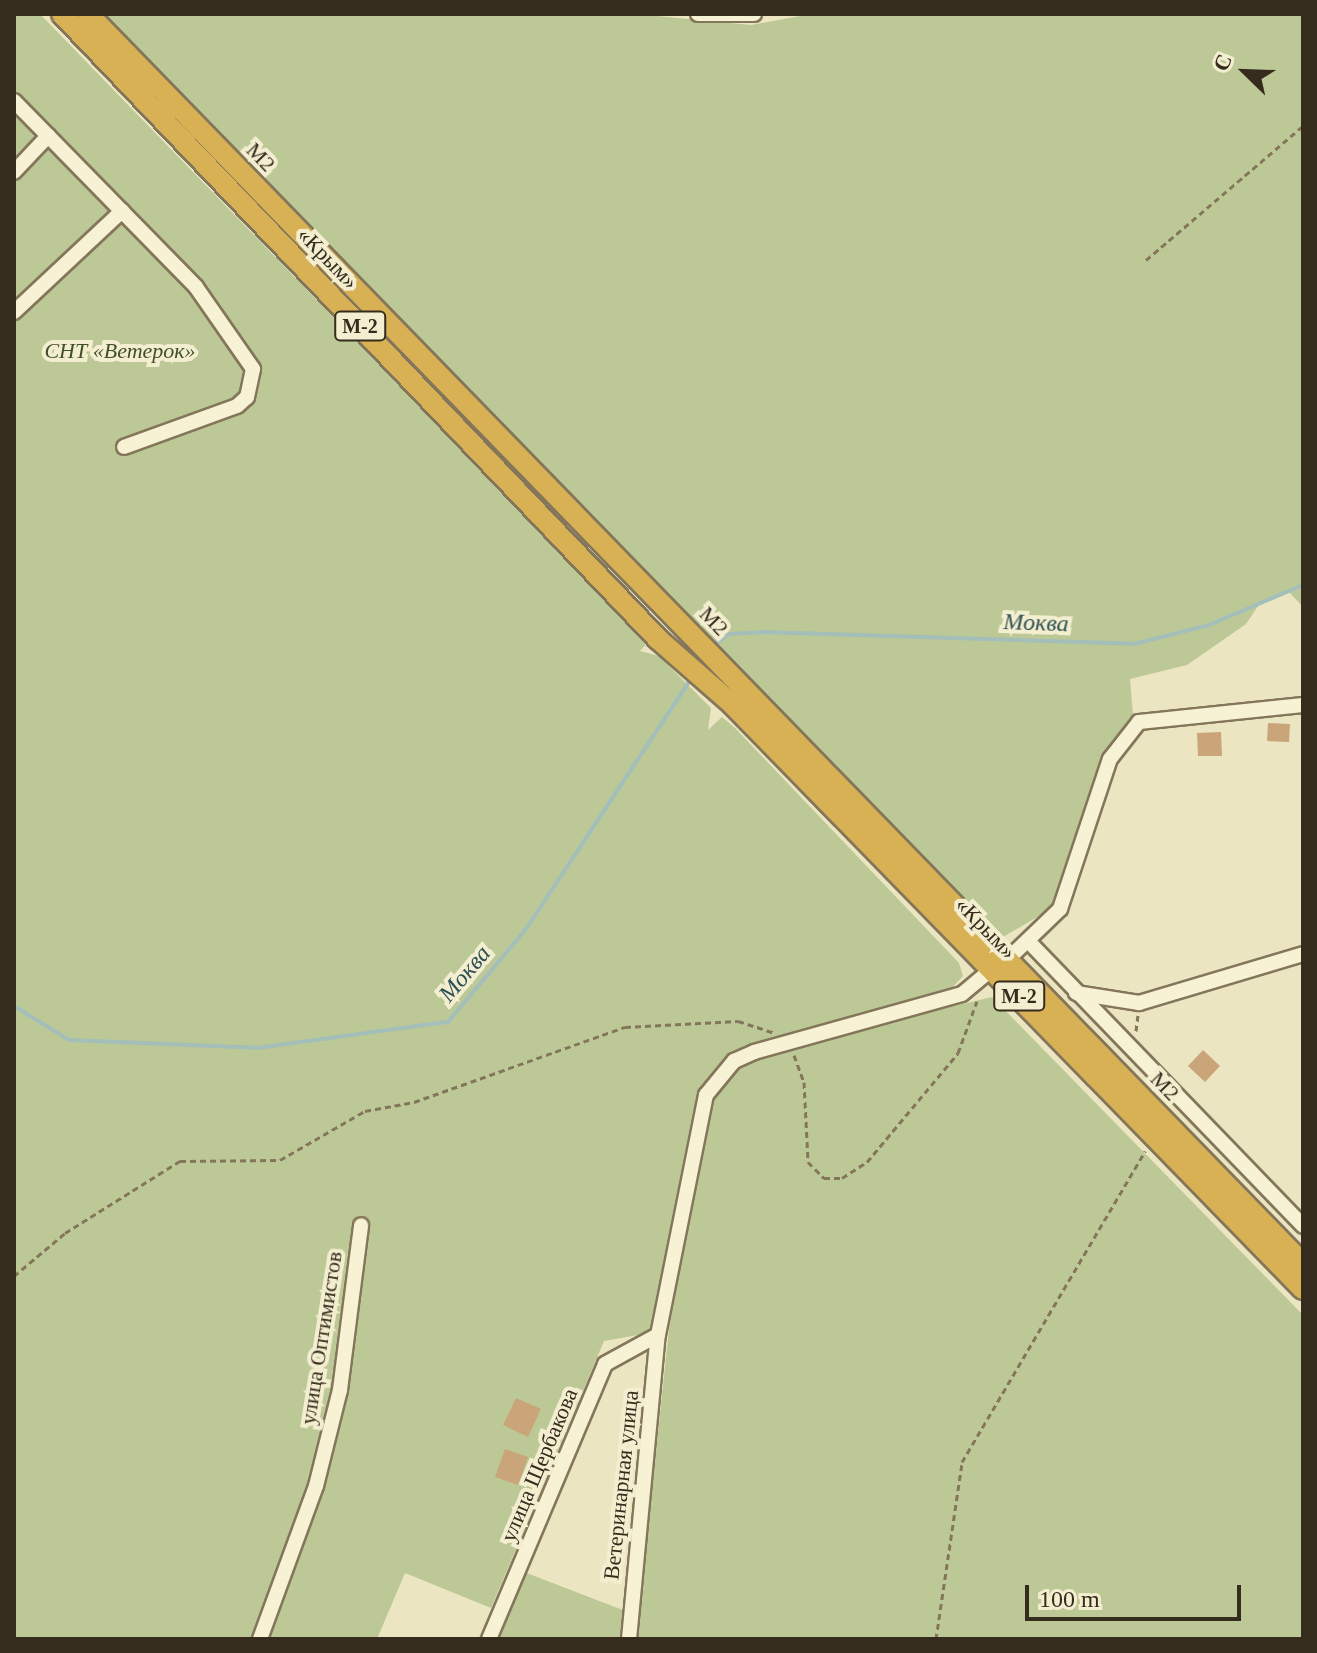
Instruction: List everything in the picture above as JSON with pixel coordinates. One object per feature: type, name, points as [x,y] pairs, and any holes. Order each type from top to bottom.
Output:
[{"type":"highway","name":"«Крым»","points":[[62,14],[658,639],[733,705],[998,967],[1154,1136],[1303,1289]]},
{"type":"highway","name":"М2","points":[[88,14],[998,967],[1303,1264]]},
{"type":"street","points":[[698,14],[754,14]]},
{"type":"street","points":[[14,101],[196,287],[253,369],[247,397],[237,406],[124,447]]},
{"type":"street","points":[[14,172],[48,136]]},
{"type":"street","points":[[14,312],[122,211]]},
{"type":"street","name":"Ветеринарная улица","points":[[629,1639],[658,1335],[706,1095],[734,1061],[783,1040],[962,994],[998,967],[1060,909],[1110,759],[1139,722],[1303,705]]},
{"type":"street","points":[[1028,941],[1134,1055],[1303,1226]]},
{"type":"street","points":[[1075,993],[1139,1003],[1303,954]]},
{"type":"street","name":"улица Оптимистов","points":[[260,1639],[316,1486],[340,1390],[361,1225]]},
{"type":"street","name":"улица Щербакова","points":[[489,1639],[605,1364],[658,1335]]},
{"type":"path","points":[[1146,260],[1303,126]]},
{"type":"path","points":[[14,1276],[65,1233],[180,1161],[280,1160],[365,1111],[414,1102],[625,1027],[738,1021],[783,1040],[804,1082],[808,1162],[824,1178],[842,1178],[867,1162],[913,1098],[958,1053],[981,991],[998,967]]},
{"type":"path","points":[[1134,1055],[1139,1003]]},
{"type":"path","points":[[936,1639],[962,1462],[1154,1136]]},
{"type":"green space","name":"СНТ «Ветерок»","points":[[14,14],[40,14],[648,642],[640,651],[659,656],[711,708],[708,730],[722,717],[735,728],[959,963],[963,976],[949,991],[752,1046],[714,1070],[691,1122],[673,1242],[649,1333],[604,1341],[491,1608],[405,1573],[377,1639],[264,1639],[320,1486],[345,1390],[351,1334],[345,1332],[313,1486],[256,1639],[14,1639]]},
{"type":"green space","points":[[84,14],[636,14],[751,25],[811,14],[1303,14],[1303,607],[1289,592],[1260,603],[1246,624],[1187,665],[1130,679],[1133,715],[1108,758],[1056,906],[1003,937],[985,934]]},
{"type":"green space","points":[[992,997],[1303,1315],[1303,1639],[636,1639],[669,1329],[709,1100],[737,1068],[791,1045]]},
{"type":"green space","points":[[524,1572],[628,1612],[625,1639],[496,1639]]},
{"type":"building","points":[[1268,723],[1290,724],[1289,742],[1267,741]]},
{"type":"building","points":[[1221,732],[1222,756],[1198,756],[1197,733]]},
{"type":"building","points":[[1203,1050],[1220,1066],[1205,1082],[1188,1066]]},
{"type":"building","points":[[516,1398],[541,1409],[528,1437],[503,1425]]},
{"type":"building","points":[[505,1449],[528,1457],[518,1485],[495,1477]]},
{"type":"waterway","name":"Моква","points":[[714,645],[729,634],[762,632],[1134,644],[1209,625],[1303,585]]},
{"type":"waterway","name":"Моква","points":[[14,1006],[69,1040],[257,1048],[448,1022],[526,929],[692,677]]}]
